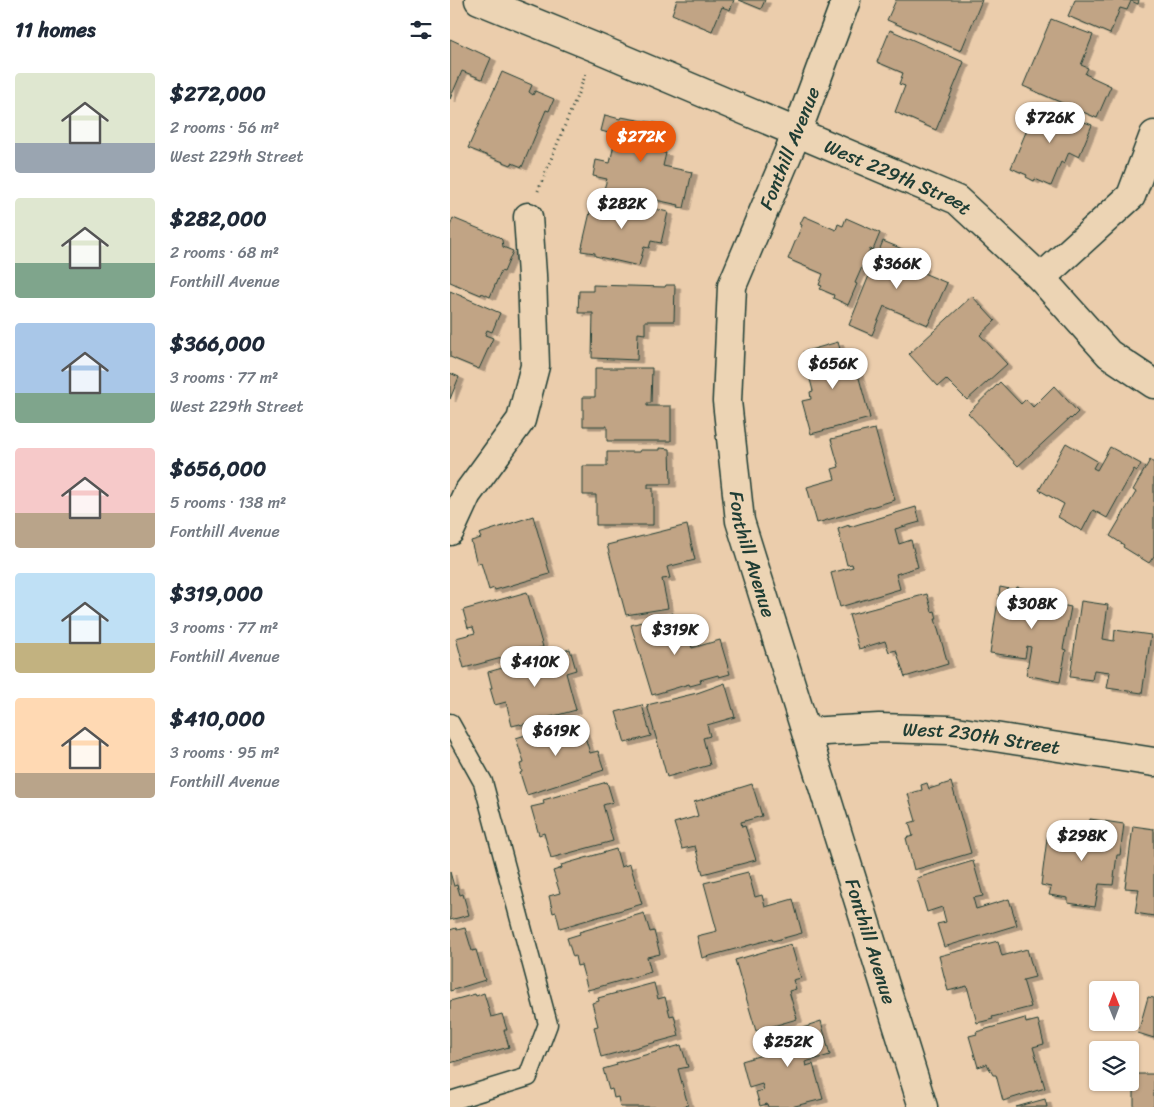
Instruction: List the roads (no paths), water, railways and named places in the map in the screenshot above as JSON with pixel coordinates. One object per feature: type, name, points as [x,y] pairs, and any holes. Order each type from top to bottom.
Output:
[{"type":"street","name":"West 229th Street","points":[[479,0],[956,200],[1041,278],[1109,354],[1154,384]]},
{"type":"street","name":"Fonthill Avenue","points":[[846,0],[797,132],[732,286],[727,401],[740,521],[924,1107]]},
{"type":"street","points":[[1041,278],[1131,196],[1154,134]]},
{"type":"street","points":[[450,532],[467,494],[521,420],[535,366],[528,217]]},
{"type":"street","name":"West 230th Street","points":[[807,732],[879,728],[950,730],[1154,762]]},
{"type":"lane","points":[[450,723],[483,782],[548,1024],[528,1078],[450,1100]]}]
